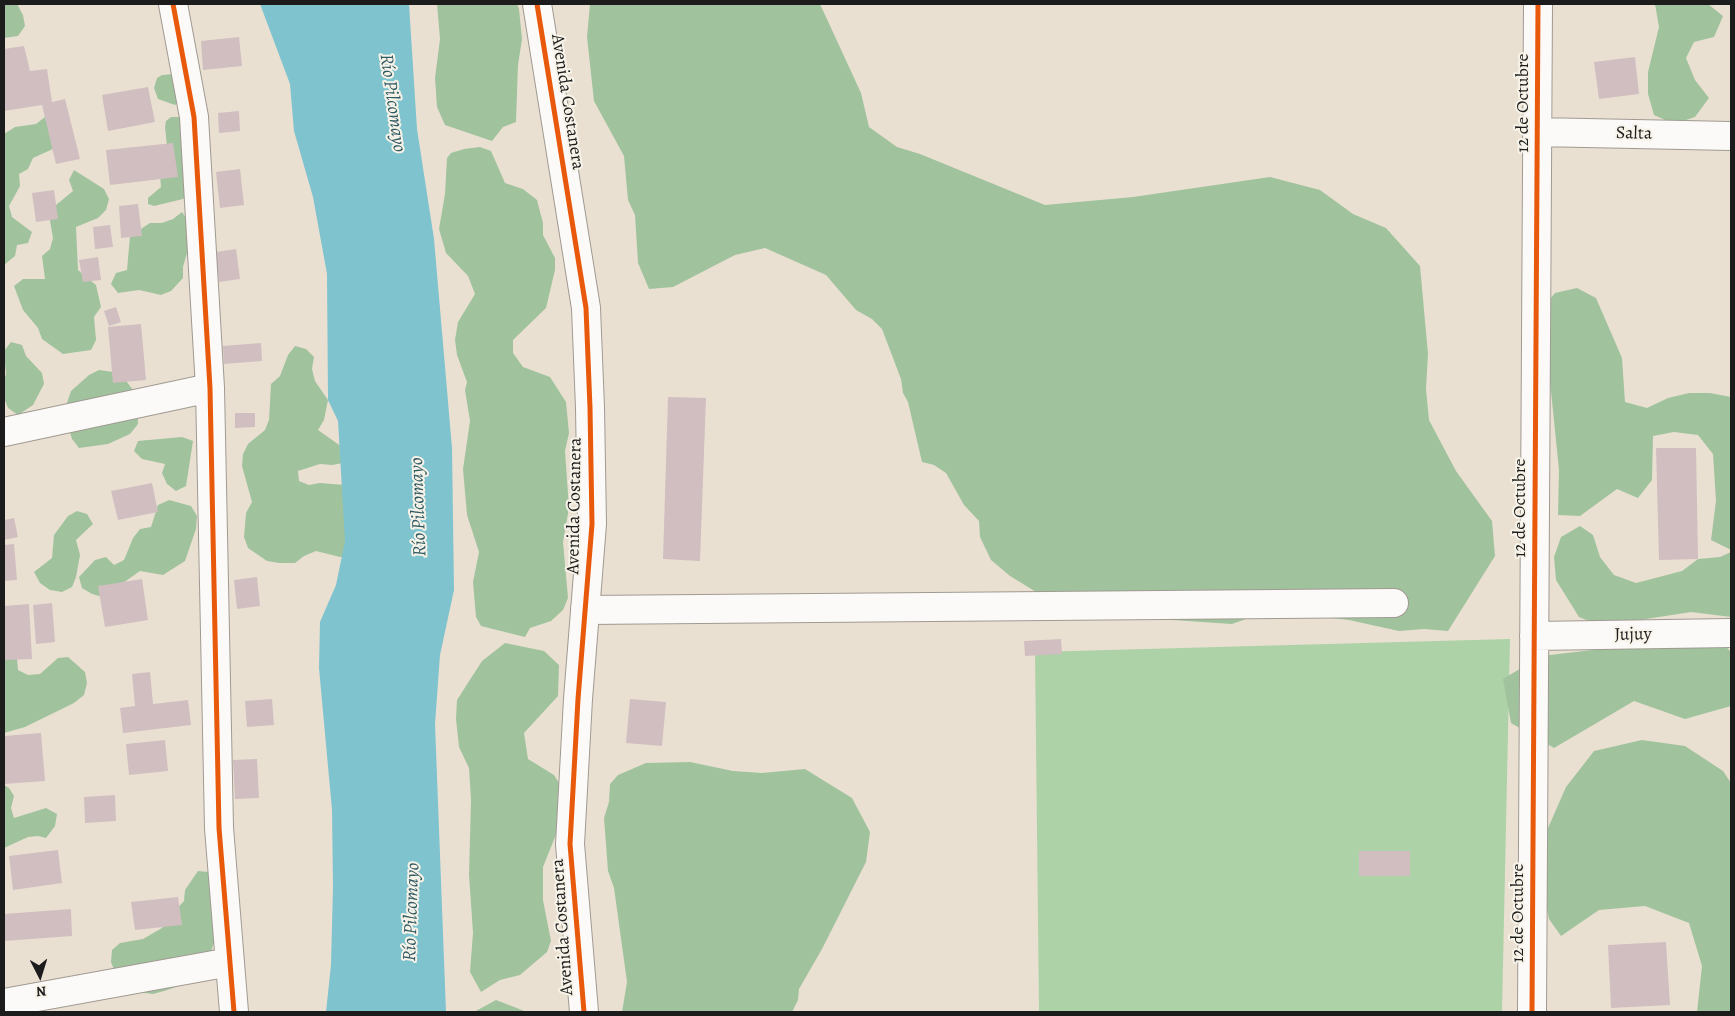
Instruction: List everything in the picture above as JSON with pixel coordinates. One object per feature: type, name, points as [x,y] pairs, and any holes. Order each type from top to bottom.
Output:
[{"type":"street","points":[[173,4],[182,40],[194,116],[210,388],[219,828],[234,1012]]},
{"type":"street","name":"Avenida Costanera","points":[[537,4],[586,308],[592,524],[570,844],[584,1012]]},
{"type":"street","name":"12 de Octubre","points":[[1532,1012],[1538,4]]},
{"type":"street","name":"Salta","points":[[1537,132],[1731,136]]},
{"type":"street","points":[[4,432],[210,388]]},
{"type":"street","points":[[585,610],[1394,603]]},
{"type":"street","name":"Jujuy","points":[[1534,636],[1731,633]]},
{"type":"street","points":[[4,1003],[230,962]]},
{"type":"green space","points":[[4,4],[17,4],[23,15],[25,26],[18,36],[4,38]]},
{"type":"green space","points":[[437,4],[517,4],[522,39],[518,65],[516,122],[503,127],[492,141],[445,125],[437,107],[435,78],[440,39]]},
{"type":"green space","points":[[590,4],[820,4],[861,93],[869,127],[897,147],[920,154],[1045,205],[1133,197],[1270,177],[1320,190],[1353,214],[1386,228],[1420,266],[1428,354],[1426,389],[1429,420],[1456,471],[1492,521],[1495,556],[1448,631],[1424,629],[1399,631],[1349,620],[1288,613],[1249,618],[1232,624],[1172,620],[1046,598],[1010,576],[991,560],[980,537],[979,521],[964,505],[946,473],[934,465],[922,462],[908,402],[903,393],[901,379],[882,329],[872,319],[856,310],[826,275],[765,248],[735,255],[673,287],[649,289],[638,263],[635,215],[628,200],[624,156],[594,101],[587,37]]},
{"type":"green space","points":[[1655,4],[1708,4],[1723,16],[1714,37],[1694,42],[1686,58],[1695,80],[1709,98],[1695,117],[1674,124],[1654,115],[1648,94],[1648,72],[1659,27]]},
{"type":"green space","points":[[174,74],[180,100],[175,105],[158,99],[154,88],[157,78],[162,75]]},
{"type":"green space","points":[[45,117],[55,148],[33,158],[28,169],[19,174],[20,186],[9,206],[12,217],[32,232],[28,243],[17,245],[15,256],[4,265],[4,134],[15,127],[36,124]]},
{"type":"green space","points":[[171,117],[182,117],[188,195],[183,199],[154,206],[148,204],[148,198],[161,187],[160,175],[167,146],[165,127],[166,121]]},
{"type":"green space","points":[[480,147],[491,151],[505,183],[523,189],[537,200],[543,223],[543,235],[555,258],[555,270],[546,308],[513,340],[513,353],[523,367],[550,377],[566,402],[569,433],[565,451],[569,508],[563,542],[568,598],[563,610],[551,621],[530,628],[525,637],[481,626],[476,617],[473,582],[479,552],[467,515],[463,469],[470,421],[465,390],[467,382],[457,355],[455,340],[458,322],[475,294],[468,276],[446,253],[439,229],[445,194],[447,158],[451,153]]},
{"type":"green space","points":[[74,170],[104,189],[109,199],[106,210],[98,218],[76,227],[78,270],[96,285],[101,307],[94,317],[96,340],[91,350],[63,354],[42,339],[38,328],[23,310],[14,286],[23,279],[45,279],[42,256],[50,249],[53,238],[49,215],[56,205],[73,191],[69,180]]},
{"type":"green space","points":[[182,212],[189,222],[189,246],[183,267],[183,278],[171,291],[161,295],[139,290],[118,293],[111,284],[116,273],[127,270],[130,236],[150,223],[162,223],[173,219]]},
{"type":"green space","points":[[1577,288],[1596,298],[1622,358],[1625,402],[1647,408],[1668,398],[1689,393],[1710,393],[1731,397],[1731,550],[1711,540],[1716,501],[1713,454],[1698,435],[1674,432],[1653,436],[1652,480],[1638,498],[1617,489],[1580,516],[1558,515],[1559,470],[1545,332],[1541,310],[1555,293]]},
{"type":"green space","points":[[11,342],[22,345],[26,356],[42,373],[44,384],[33,405],[18,415],[8,408],[4,398],[6,374],[4,351]]},
{"type":"green space","points":[[295,346],[306,349],[314,357],[312,369],[315,381],[328,400],[324,420],[318,430],[352,454],[343,463],[332,465],[320,464],[298,471],[299,481],[309,485],[320,483],[370,487],[363,555],[340,557],[316,551],[304,556],[295,563],[279,563],[267,561],[248,548],[244,537],[246,513],[252,502],[242,466],[243,454],[248,444],[265,430],[269,420],[271,384],[280,376],[288,355]]},
{"type":"green space","points":[[99,370],[120,373],[133,390],[137,401],[138,424],[130,434],[108,444],[79,448],[72,439],[68,426],[67,403],[71,391],[89,375]]},
{"type":"green space","points":[[182,437],[193,441],[186,486],[176,491],[167,484],[162,473],[165,464],[142,459],[134,451],[138,441]]},
{"type":"green space","points":[[169,500],[191,506],[197,516],[196,529],[185,561],[163,575],[140,571],[103,597],[92,594],[82,588],[79,577],[95,560],[106,557],[114,565],[124,560],[133,538],[140,529],[151,527],[158,505]]},
{"type":"green space","points":[[77,511],[87,514],[93,524],[76,540],[80,555],[76,577],[72,587],[62,592],[50,590],[40,583],[34,572],[52,558],[54,535],[68,516]]},
{"type":"green space","points":[[1580,526],[1593,535],[1600,557],[1614,575],[1636,583],[1682,571],[1698,559],[1720,557],[1731,552],[1731,617],[1691,612],[1601,626],[1579,617],[1556,580],[1554,557],[1561,537]]},
{"type":"green space","points":[[1708,628],[1731,652],[1731,706],[1685,719],[1634,701],[1554,748],[1511,723],[1503,679],[1541,656],[1627,646]]},
{"type":"green space","points":[[1510,639],[1502,1012],[1039,1012],[1035,652]]},
{"type":"green space","points":[[4,641],[17,658],[18,670],[28,675],[40,674],[58,658],[68,657],[85,672],[87,683],[84,695],[74,703],[25,727],[4,733]]},
{"type":"green space","points":[[505,643],[544,651],[559,665],[558,696],[524,733],[528,759],[554,775],[559,783],[562,808],[555,837],[543,867],[543,900],[551,941],[547,952],[520,975],[500,980],[481,992],[470,972],[473,933],[469,875],[471,800],[469,768],[459,747],[456,719],[457,700],[482,661]]},
{"type":"green space","points":[[1642,740],[1685,746],[1723,771],[1731,783],[1731,1012],[1697,1012],[1702,966],[1689,923],[1645,906],[1599,910],[1561,936],[1549,919],[1540,873],[1548,828],[1566,787],[1594,751]]},
{"type":"green space","points":[[690,762],[733,771],[762,773],[805,769],[852,798],[870,832],[866,862],[822,949],[799,989],[798,1000],[792,1012],[622,1012],[627,982],[614,888],[608,871],[604,818],[609,802],[610,784],[618,775],[646,763]]},
{"type":"green space","points":[[4,785],[9,788],[14,796],[11,808],[14,818],[46,808],[57,814],[55,826],[46,838],[38,836],[28,837],[4,848]]},
{"type":"green space","points":[[198,871],[209,872],[227,925],[213,945],[206,972],[197,980],[153,994],[130,991],[120,985],[111,962],[112,950],[120,943],[143,939],[162,928],[168,918],[184,901],[185,890]]},
{"type":"green space","points":[[496,1000],[527,1012],[474,1012]]},
{"type":"water","name":"Río Pilcomayo","points":[[260,4],[409,4],[417,129],[434,239],[452,448],[454,590],[440,655],[435,724],[446,1012],[326,1012],[331,965],[332,810],[319,668],[320,622],[336,585],[345,541],[338,421],[328,400],[327,274],[313,197],[294,131],[290,84]]},
{"type":"building","points":[[239,37],[242,66],[203,70],[201,41]]},
{"type":"building","points":[[24,46],[30,71],[47,69],[52,102],[65,99],[80,159],[56,164],[42,105],[4,111],[4,49]]},
{"type":"building","points":[[1635,57],[1639,94],[1599,99],[1594,62]]},
{"type":"building","points":[[148,87],[155,122],[108,131],[102,95]]},
{"type":"building","points":[[239,111],[240,131],[219,133],[218,113]]},
{"type":"building","points":[[173,143],[178,177],[110,185],[106,150]]},
{"type":"building","points":[[240,169],[244,205],[220,208],[216,172]]},
{"type":"building","points":[[54,190],[58,219],[36,222],[32,193]]},
{"type":"building","points":[[138,204],[142,236],[121,238],[119,206]]},
{"type":"building","points":[[110,225],[113,247],[95,249],[93,227]]},
{"type":"building","points":[[236,249],[240,279],[219,282],[216,252]]},
{"type":"building","points":[[98,257],[101,280],[83,282],[79,260]]},
{"type":"building","points":[[116,307],[121,322],[109,326],[104,311]]},
{"type":"building","points":[[141,324],[146,380],[113,383],[108,327]]},
{"type":"building","points":[[261,343],[262,361],[224,364],[223,346]]},
{"type":"building","points":[[668,397],[706,398],[700,561],[663,559]]},
{"type":"building","points":[[235,413],[255,413],[255,427],[235,428]]},
{"type":"building","points":[[1656,448],[1696,448],[1698,559],[1659,560]]},
{"type":"building","points":[[152,483],[158,512],[118,520],[111,491]]},
{"type":"building","points":[[14,518],[18,537],[4,540],[4,520]]},
{"type":"building","points":[[14,544],[17,580],[4,581],[4,545]]},
{"type":"building","points":[[257,577],[260,606],[237,609],[234,580]]},
{"type":"building","points":[[142,579],[148,620],[105,627],[98,586]]},
{"type":"building","points":[[52,603],[55,642],[36,644],[33,605]]},
{"type":"building","points":[[29,604],[32,659],[4,660],[4,606]]},
{"type":"building","points":[[1061,639],[1062,654],[1025,656],[1024,641]]},
{"type":"building","points":[[150,672],[153,704],[188,700],[191,725],[123,733],[120,708],[135,706],[132,674]]},
{"type":"building","points":[[272,699],[274,725],[247,727],[245,701]]},
{"type":"building","points":[[630,699],[666,702],[662,746],[626,743]]},
{"type":"building","points":[[41,733],[45,781],[4,784],[4,736]]},
{"type":"building","points":[[165,740],[168,771],[129,775],[126,744]]},
{"type":"building","points":[[257,759],[259,798],[235,799],[233,760]]},
{"type":"building","points":[[115,795],[116,821],[85,823],[84,797]]},
{"type":"building","points":[[58,850],[62,883],[13,890],[9,856]]},
{"type":"building","points":[[1359,851],[1410,851],[1410,876],[1359,876]]},
{"type":"building","points":[[178,897],[182,925],[135,930],[131,902]]},
{"type":"building","points":[[71,909],[72,936],[4,941],[4,914]]},
{"type":"building","points":[[1666,942],[1670,1005],[1611,1008],[1608,945]]},
{"type":"cycle path","points":[[173,4],[194,117],[210,388],[219,828],[234,1012]]},
{"type":"cycle path","points":[[537,4],[586,308],[592,524],[578,699],[570,844],[584,1012]]},
{"type":"cycle path","points":[[1532,1012],[1538,4]]}]
